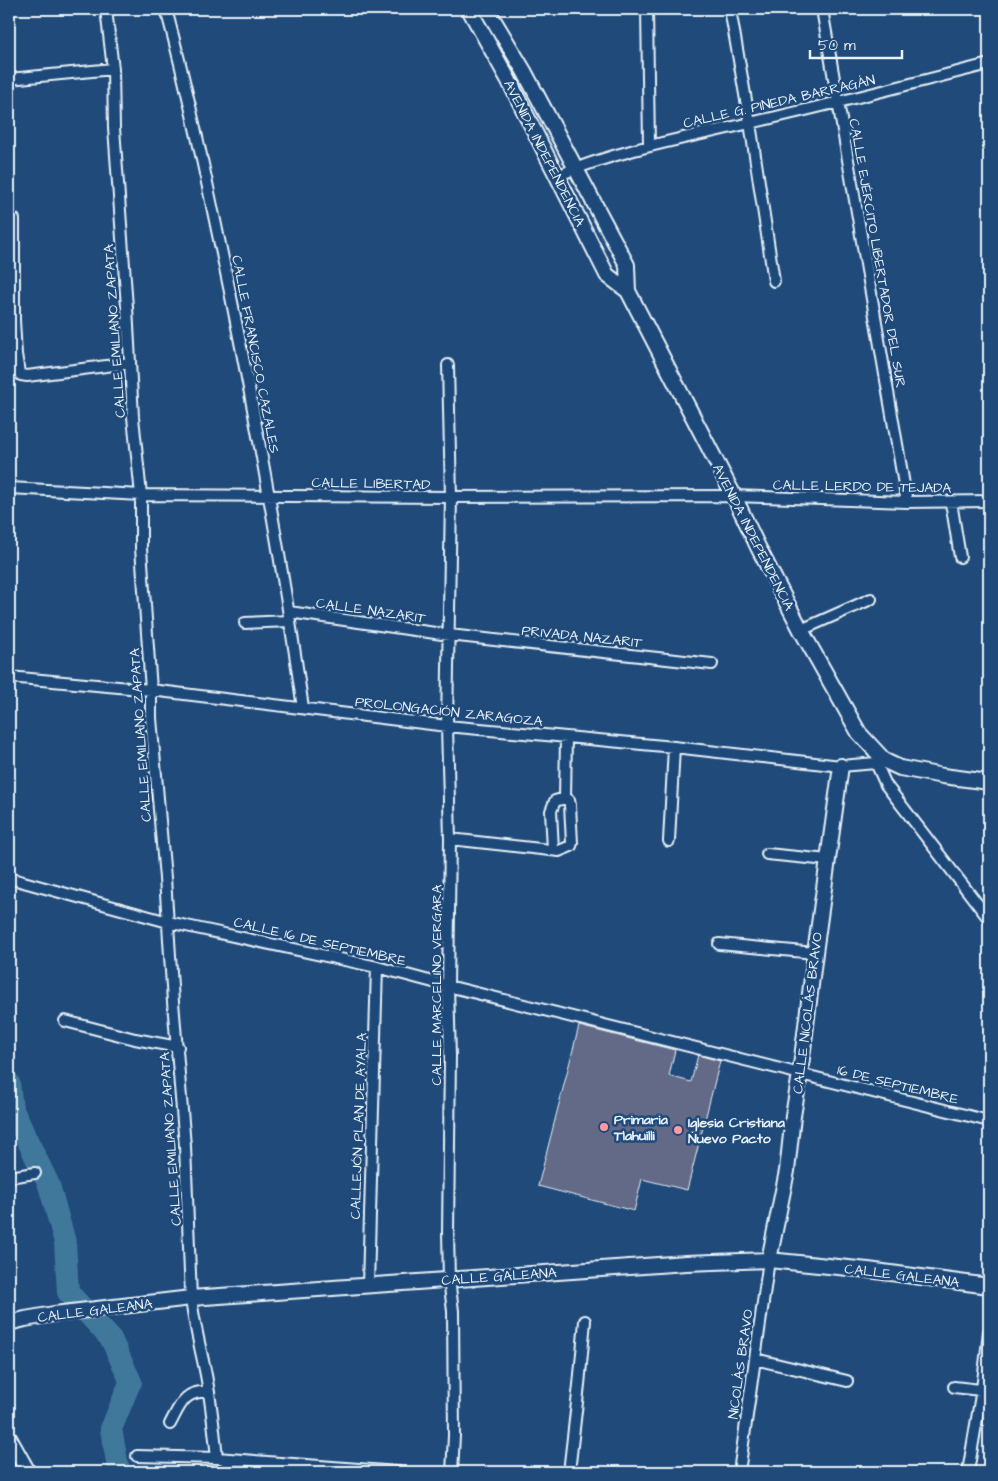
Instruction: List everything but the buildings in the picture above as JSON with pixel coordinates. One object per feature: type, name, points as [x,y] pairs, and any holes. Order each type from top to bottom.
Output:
[{"type":"main road","name":"AVENIDA INDEPENDENCIA","points":[[469,9],[508,79],[608,275],[628,291],[734,496],[758,548],[801,630],[859,733],[881,762],[900,768],[942,776],[989,782]]},
{"type":"main road","name":"AVENIDA INDEPENDENCIA","points":[[487,9],[524,71],[627,265],[628,291]]},
{"type":"main road","points":[[508,79],[524,71]]},
{"type":"main road","name":"CALLE NICOLÁS BRAVO","points":[[769,1260],[787,1171],[841,766]]},
{"type":"main road","name":"CALLE GALEANA","points":[[9,1323],[54,1314],[191,1298],[686,1263],[769,1260],[868,1270],[989,1286]]},
{"type":"main road","points":[[9,1438],[28,1472]]},
{"type":"street","name":"CALLE EMILIANO ZAPATA","points":[[106,9],[113,69],[114,128],[133,417],[141,494],[140,548],[151,690],[151,718],[186,1155],[191,1298],[194,1323],[222,1459],[228,1472]]},
{"type":"street","name":"CALLE FRANCISCO CAZALES","points":[[166,9],[206,174],[270,495],[303,708]]},
{"type":"street","points":[[647,9],[649,146]]},
{"type":"street","points":[[730,9],[774,280]]},
{"type":"street","name":"CALLE EJÉRCITO LIBERTADOR DEL SUR","points":[[822,9],[907,502]]},
{"type":"street","name":"CALLE G. PINEDA BARRAGÁN","points":[[557,176],[575,168],[649,146],[838,102],[989,64]]},
{"type":"street","points":[[9,79],[113,69]]},
{"type":"street","points":[[14,219],[16,354],[19,373],[27,376],[130,364]]},
{"type":"street","name":"CALLE MARCELINO VERGARA","points":[[448,365],[451,497],[448,726],[450,840],[448,986],[450,1056],[449,1279],[453,1311],[454,1436],[452,1472]]},
{"type":"street","name":"CALLE LIBERTAD","points":[[9,488],[141,494],[451,497],[734,496]]},
{"type":"street","name":"CALLE LERDO DE TEJADA","points":[[734,496],[907,502],[989,501]]},
{"type":"street","points":[[951,502],[960,557]]},
{"type":"street","points":[[801,630],[871,599]]},
{"type":"street","name":"CALLE NAZARIT","points":[[245,623],[290,617],[449,635]]},
{"type":"street","name":"PRIVADA NAZARIT","points":[[449,635],[712,664]]},
{"type":"street","name":"PROLONGACIÓN ZARAGOZA","points":[[9,677],[151,690],[448,726],[674,747],[841,766],[881,762]]},
{"type":"street","points":[[562,798],[566,738]]},
{"type":"street","points":[[668,841],[674,747]]},
{"type":"street","name":"AVENIDA INDEPENDENCIA","points":[[881,762],[886,785],[989,919]]},
{"type":"street","points":[[450,840],[556,850],[568,848],[572,843],[570,805],[569,800],[562,798],[553,804],[551,811],[556,850]]},
{"type":"street","points":[[767,854],[828,860]]},
{"type":"street","name":"CALLE 16 DE SEPTIEMBRE","points":[[9,878],[168,922],[377,966],[448,986],[800,1074]]},
{"type":"street","points":[[719,944],[815,952]]},
{"type":"street","name":"CALLEJÓN PLAN DE AYALA","points":[[368,1285],[377,966]]},
{"type":"street","points":[[65,1021],[135,1039],[178,1047]]},
{"type":"street","name":"16 DE SEPTIEMBRE","points":[[800,1074],[989,1121]]},
{"type":"street","points":[[9,1177],[36,1173]]},
{"type":"street","name":"NICOLÁS BRAVO","points":[[740,1472],[769,1260]]},
{"type":"street","points":[[569,1472],[585,1321]]},
{"type":"street","points":[[968,1472],[986,1390],[989,1332]]},
{"type":"street","points":[[755,1359],[847,1381]]},
{"type":"street","points":[[954,1387],[986,1390]]},
{"type":"street","points":[[170,1424],[180,1404],[186,1397],[200,1391],[208,1392]]},
{"type":"street","points":[[137,1456],[271,1462],[398,1472]]},
{"type":"waterway","points":[[9,1083],[12,1108],[49,1185],[65,1242],[68,1292],[111,1339],[131,1382],[111,1429],[119,1472]]},
{"type":"place","name":"Primaria Tlahuilli","points":[[604,1127]]},
{"type":"place","name":"Iglesia Cristiana Nuevo Pacto","points":[[678,1130]]}]
